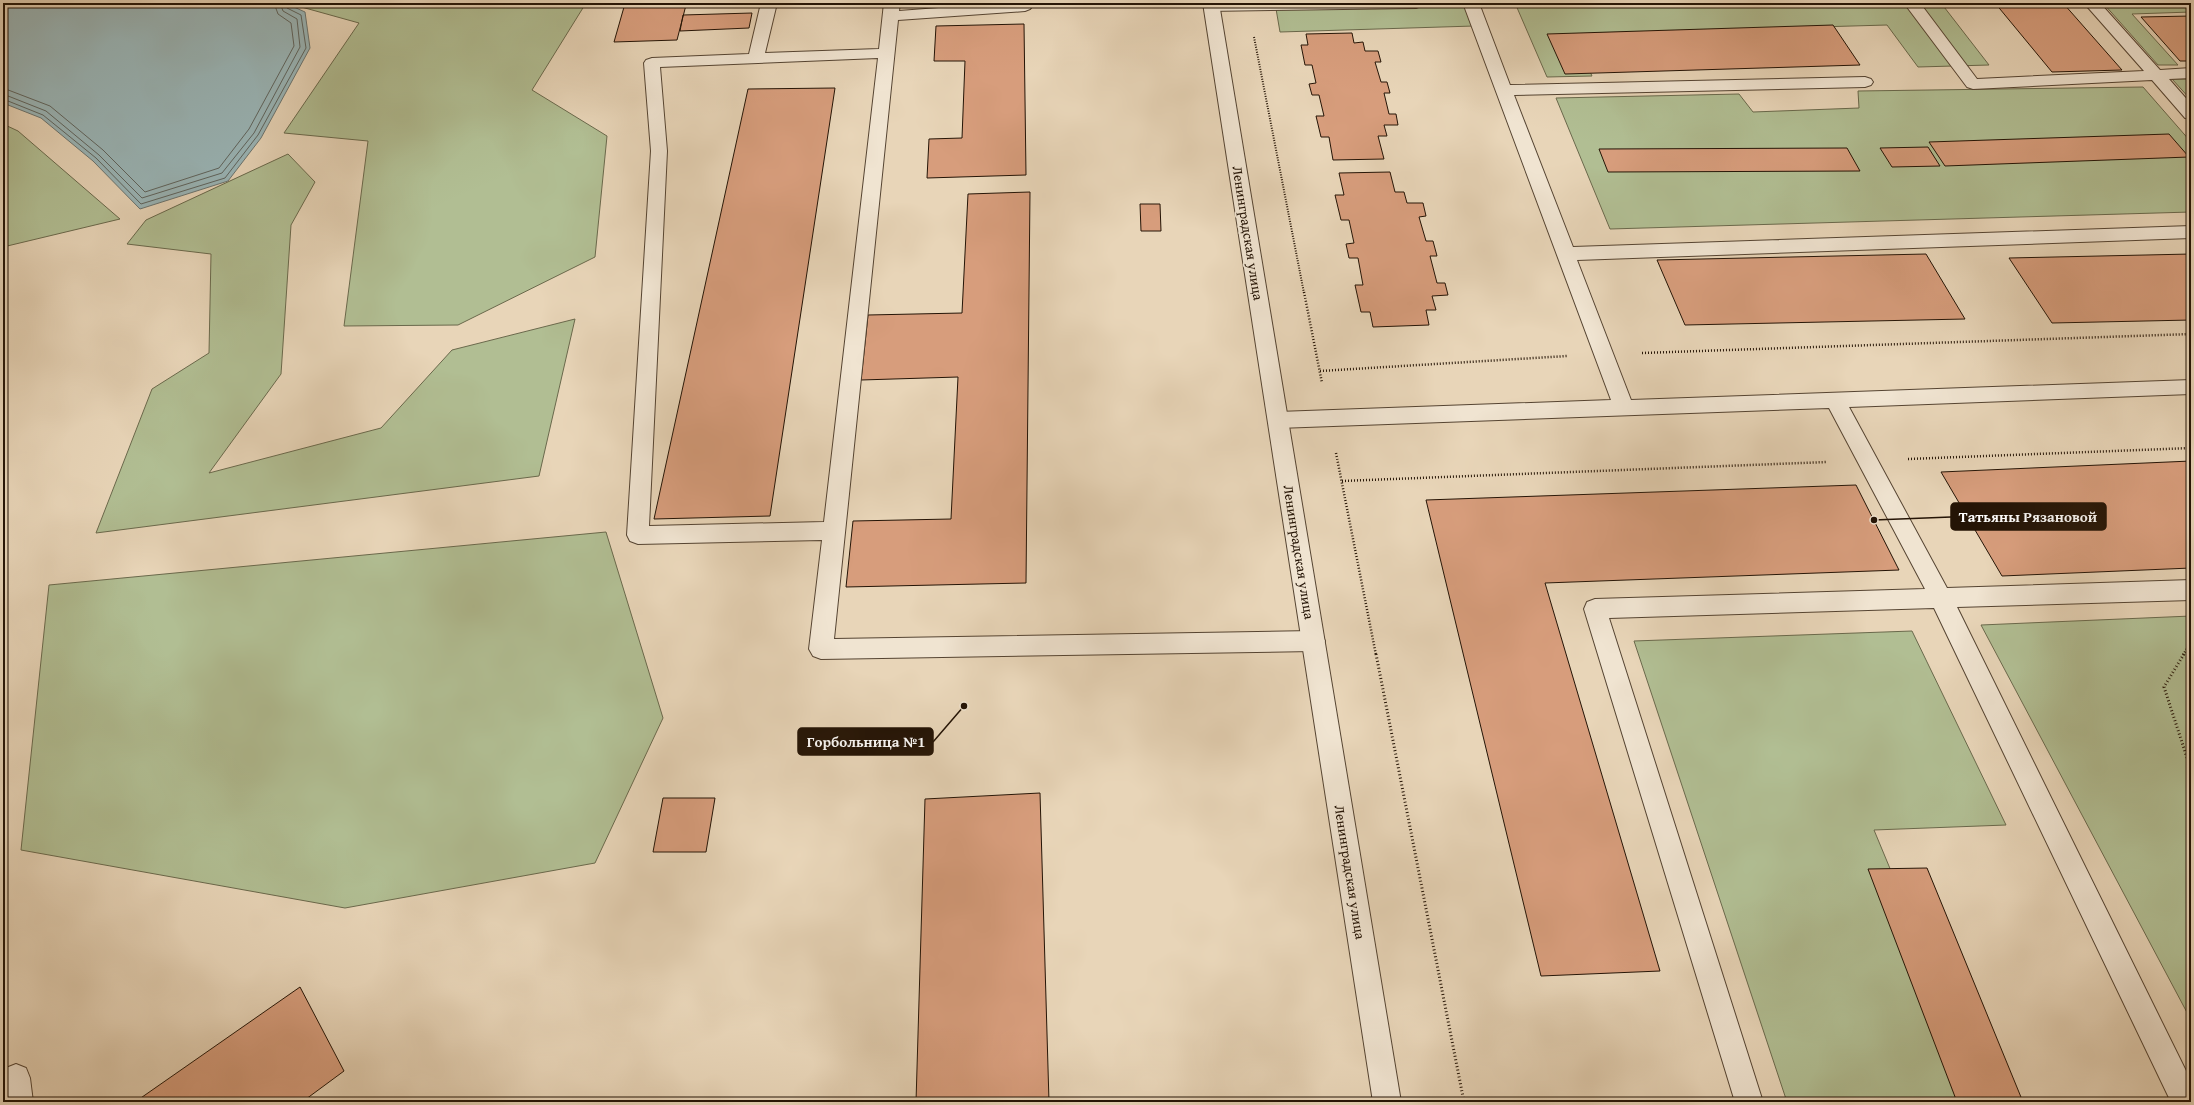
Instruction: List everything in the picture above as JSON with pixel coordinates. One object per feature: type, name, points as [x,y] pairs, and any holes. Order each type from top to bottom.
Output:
[{"type":"street","points":[[756,59],[769,3]]},
{"type":"street","points":[[1027,3],[1025,6],[891,10],[820,649],[1214,644],[1313,641]]},
{"type":"street","points":[[1212,5],[1248,7],[1416,3]]},
{"type":"street","points":[[1471,3],[1624,407]]},
{"type":"street","points":[[1912,3],[1973,84],[2191,73]]},
{"type":"street","points":[[2092,3],[2191,114]]},
{"type":"street","name":"Ленинградская улица","points":[[1212,5],[1387,1102]]},
{"type":"street","points":[[834,531],[638,535],[658,151],[652,63],[886,53]]},
{"type":"street","points":[[1504,90],[1865,82]]},
{"type":"street","points":[[1566,254],[2191,232]]},
{"type":"street","points":[[1278,420],[2191,387]]},
{"type":"street","points":[[1836,401],[1941,598],[2184,1086]]},
{"type":"street","points":[[1749,1102],[1595,609],[2191,590]]},
{"type":"path","points":[[1248,7],[1464,1102]]},
{"type":"path","points":[[1320,370],[1604,354],[2191,334]]},
{"type":"path","points":[[1342,481],[2191,448]]},
{"type":"path","points":[[2191,642],[2164,687],[2191,770]]},
{"type":"green space","points":[[287,3],[586,3],[532,90],[607,136],[595,257],[458,325],[344,326],[368,141],[284,133],[359,23]]},
{"type":"green space","points":[[1275,3],[1465,3],[1474,26],[1280,32]]},
{"type":"green space","points":[[1515,3],[1941,3],[1989,65],[1918,67],[1887,25],[1573,34],[1592,76],[1547,77]]},
{"type":"green space","points":[[2103,3],[2191,3],[2191,12],[2132,14],[2178,65],[2158,65]]},
{"type":"green space","points":[[2172,79],[2191,79],[2191,100]]},
{"type":"green space","points":[[2143,87],[2191,142],[2191,212],[1610,229],[1556,98],[1739,94],[1753,112],[1859,108],[1858,91]]},
{"type":"green space","points":[[3,124],[18,131],[120,219],[3,247]]},
{"type":"green space","points":[[288,154],[315,182],[291,225],[281,374],[209,473],[381,428],[452,350],[575,319],[539,476],[96,533],[152,389],[209,353],[211,254],[127,244],[146,220]]},
{"type":"green space","points":[[606,532],[663,718],[595,863],[345,908],[21,850],[49,585]]},
{"type":"green space","points":[[2191,616],[2191,1020],[1981,625]]},
{"type":"green space","points":[[1912,631],[2006,825],[1874,830],[1987,1102],[1787,1102],[1634,641]]},
{"type":"water","points":[[3,3],[285,3],[305,12],[310,48],[261,138],[228,181],[140,209],[93,161],[41,118],[3,103]]},
{"type":"building","points":[[801,3],[833,3],[832,7],[800,7]]},
{"type":"building","points":[[1995,3],[2063,3],[2122,70],[2052,72]]},
{"type":"building","points":[[686,5],[677,40],[614,42],[624,7]]},
{"type":"building","points":[[752,13],[749,28],[680,31],[683,15]]},
{"type":"building","points":[[2191,16],[2191,61],[2180,61],[2141,17]]},
{"type":"building","points":[[1024,24],[1026,175],[927,178],[929,139],[962,138],[965,61],[934,61],[936,26]]},
{"type":"building","points":[[1833,25],[1860,65],[1565,74],[1547,34]]},
{"type":"building","points":[[1352,33],[1354,43],[1363,42],[1365,51],[1378,51],[1381,62],[1375,62],[1381,82],[1387,82],[1390,93],[1384,93],[1389,114],[1396,114],[1398,125],[1384,125],[1387,136],[1378,136],[1384,159],[1333,160],[1329,137],[1321,137],[1316,116],[1324,116],[1319,95],[1312,95],[1309,84],[1316,83],[1312,65],[1305,65],[1301,45],[1308,45],[1306,34]]},
{"type":"building","points":[[835,88],[770,516],[654,519],[748,89]]},
{"type":"building","points":[[2169,134],[2189,157],[1945,166],[1929,142]]},
{"type":"building","points":[[1928,147],[1940,166],[1892,167],[1880,148]]},
{"type":"building","points":[[1847,148],[1860,171],[1608,172],[1599,149]]},
{"type":"building","points":[[1390,172],[1395,192],[1404,192],[1407,203],[1423,203],[1426,216],[1419,217],[1426,241],[1433,241],[1437,256],[1430,256],[1437,283],[1445,283],[1448,295],[1432,296],[1436,310],[1426,310],[1429,325],[1373,327],[1370,312],[1361,312],[1355,285],[1363,285],[1358,258],[1349,258],[1346,244],[1354,243],[1349,220],[1341,220],[1335,195],[1344,195],[1339,173]]},
{"type":"building","points":[[1030,192],[1026,583],[846,587],[853,521],[951,519],[958,377],[861,380],[868,315],[962,313],[968,194]]},
{"type":"building","points":[[1140,204],[1160,204],[1161,231],[1141,231]]},
{"type":"building","points":[[1926,254],[1965,319],[1685,325],[1657,260]]},
{"type":"building","points":[[2191,254],[2191,320],[2052,323],[2009,258]]},
{"type":"building","points":[[2191,461],[2191,568],[2002,576],[1941,472]]},
{"type":"building","points":[[1856,485],[1899,570],[1545,583],[1660,971],[1541,976],[1426,500]]},
{"type":"building","points":[[1040,793],[1049,1102],[916,1102],[925,799]]},
{"type":"building","points":[[663,798],[715,798],[706,852],[653,852]]},
{"type":"building","points":[[1927,868],[2023,1102],[1957,1102],[1868,869]]},
{"type":"building","points":[[300,987],[344,1071],[302,1102],[135,1102]]},
{"type":"place","name":"Татьяны Рязановой","points":[[1874,520]]},
{"type":"place","name":"Горбольница №1","points":[[964,706]]}]
